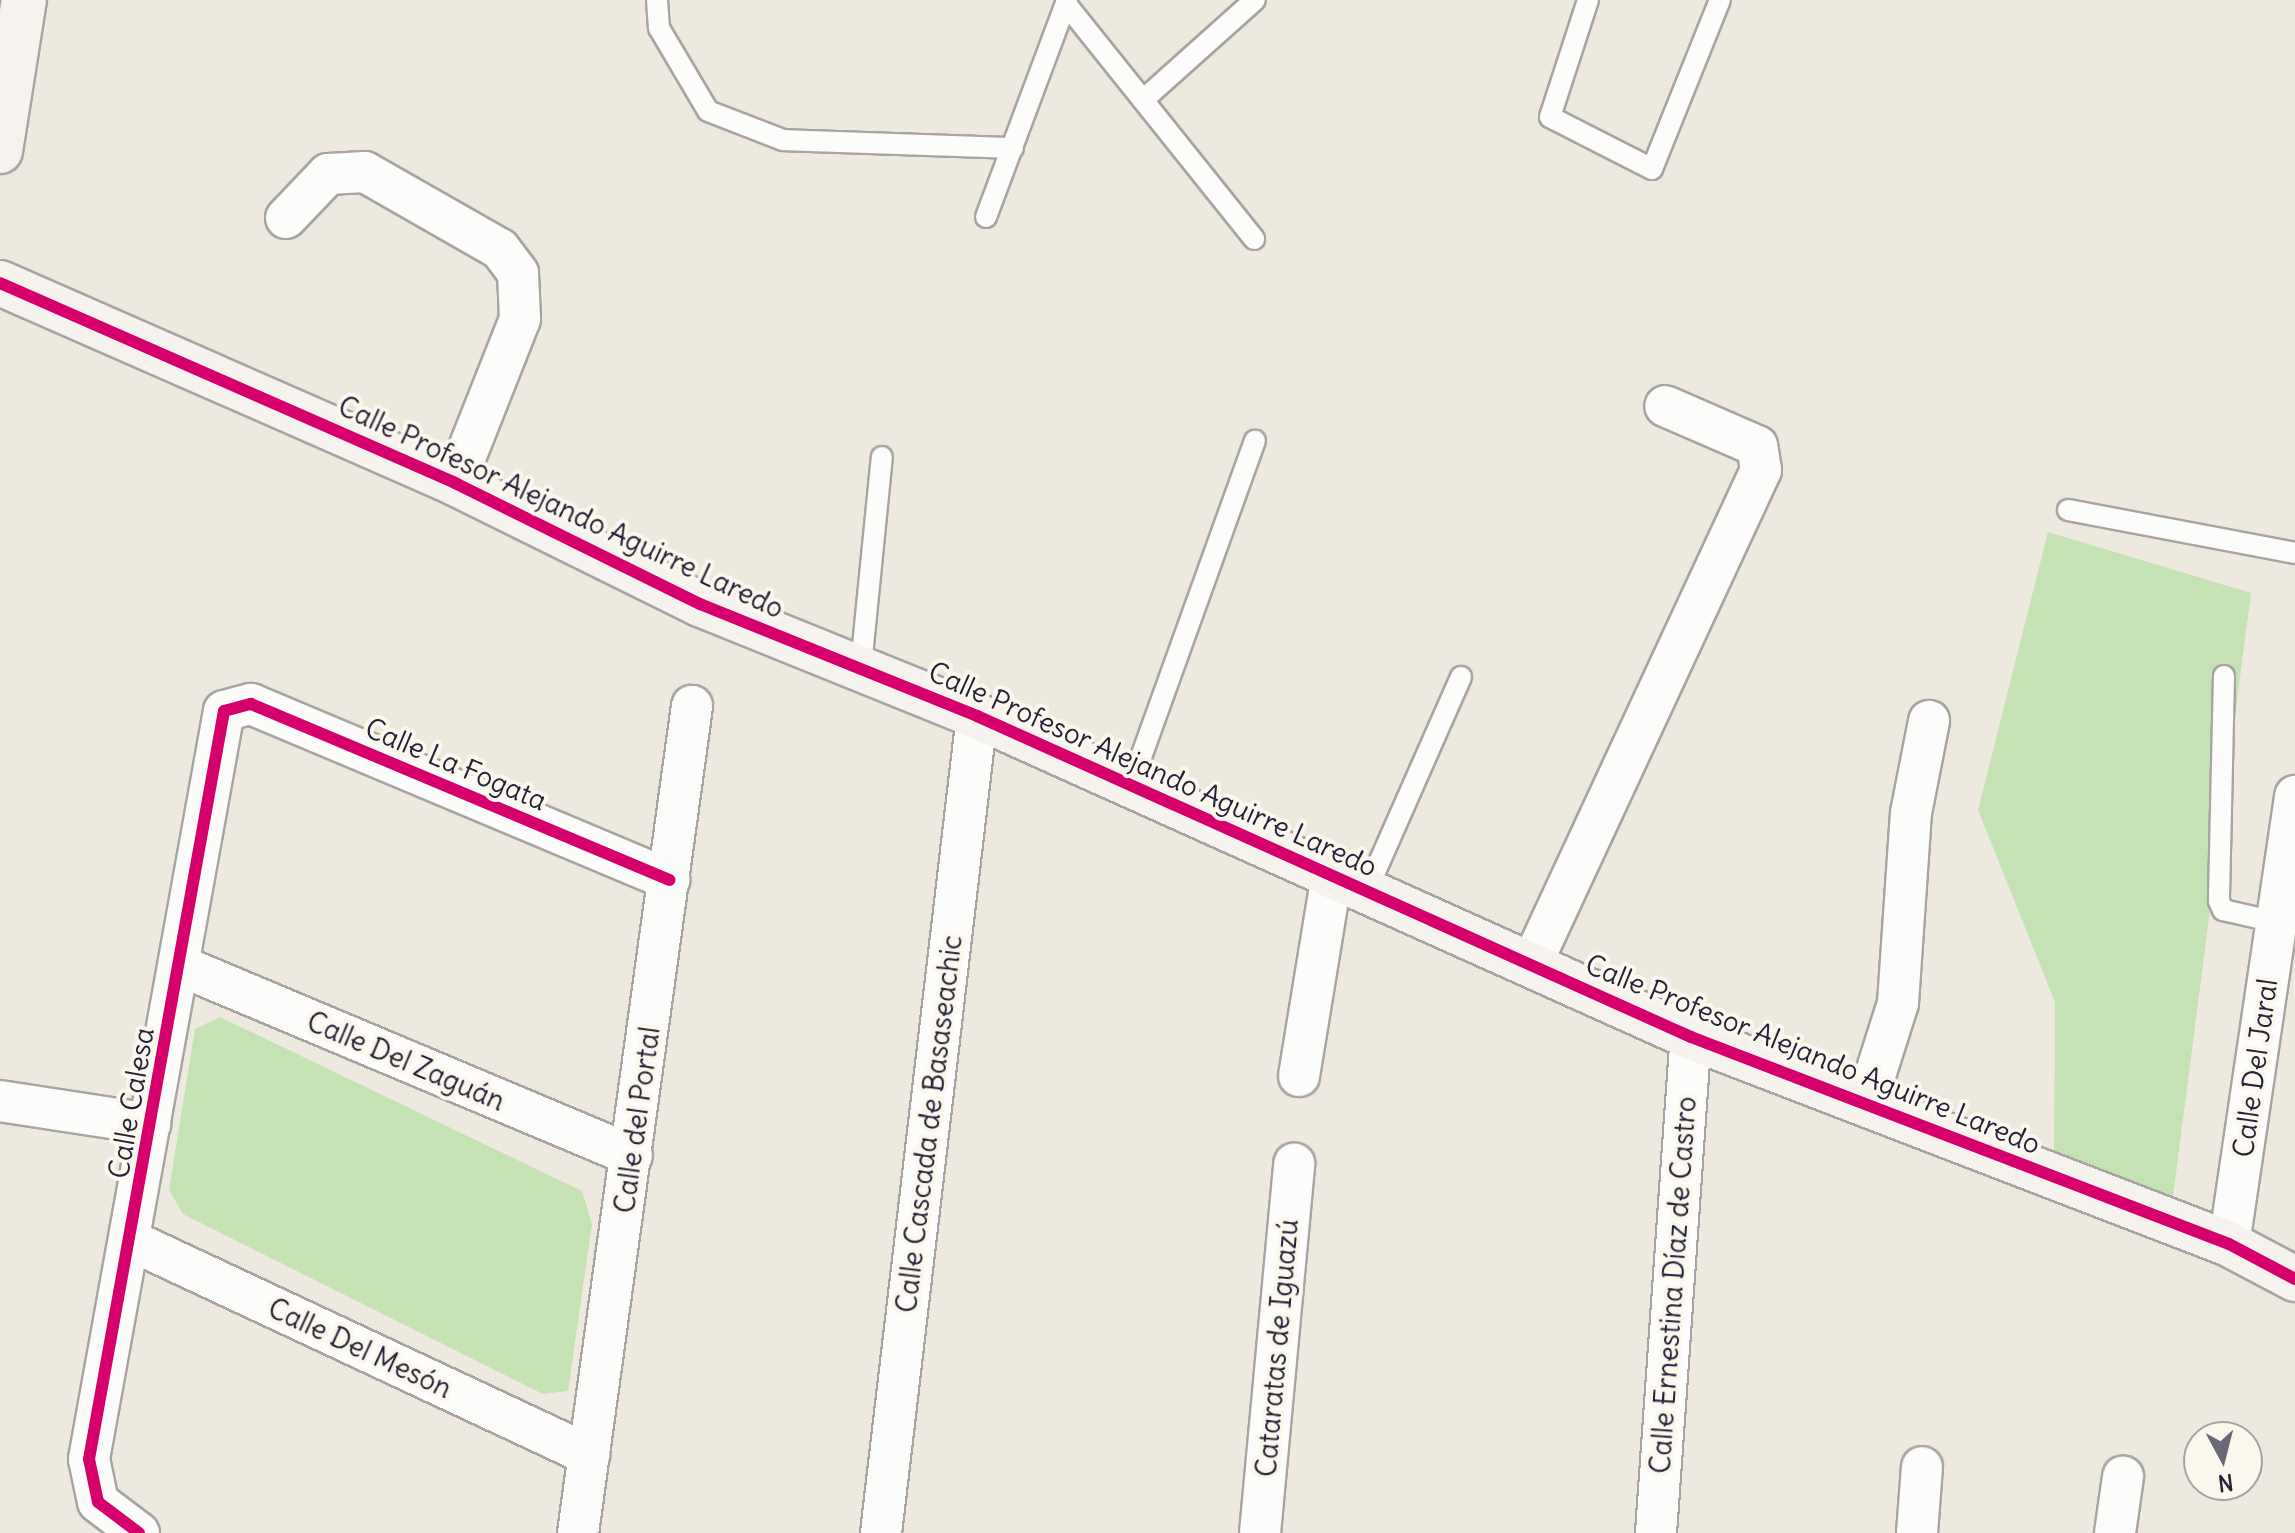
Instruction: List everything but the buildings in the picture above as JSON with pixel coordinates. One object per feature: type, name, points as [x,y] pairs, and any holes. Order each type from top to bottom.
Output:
[{"type":"street","points":[[0,151],[24,0]]},
{"type":"street","points":[[286,218],[328,174],[365,172],[500,249],[518,273],[520,319],[455,483]]},
{"type":"street","name":"Calle Profesor Alejando Aguirre Laredo","points":[[0,283],[455,483],[700,604],[861,666],[977,716],[1691,1037],[2229,1244],[2295,1279]]},
{"type":"street","points":[[1531,965],[1761,470],[1757,446],[1665,406]]},
{"type":"street","name":"Calle La Fogata","points":[[224,711],[251,704],[670,880]]},
{"type":"street","name":"Calle del Portal","points":[[578,1533],[692,706]]},
{"type":"street","name":"Calle Calesa","points":[[139,1533],[98,1502],[89,1459],[132,1241],[224,711]]},
{"type":"street","name":"Calle Cascada de Basaseachic","points":[[881,1533],[977,716]]},
{"type":"street","points":[[1866,1104],[1898,1003],[1911,813],[1929,721]]},
{"type":"street","name":"Calle Del Jaral","points":[[2229,1244],[2295,796]]},
{"type":"street","points":[[1299,1076],[1349,882]]},
{"type":"street","name":"Calle Del Zaguán","points":[[181,966],[632,1156]]},
{"type":"street","name":"Calle Ernestina Díaz de Castro","points":[[1656,1533],[1691,1037]]},
{"type":"street","points":[[0,1101],[150,1124]]},
{"type":"street","name":"Cataratas de Iguazú","points":[[1260,1533],[1294,1164]]},
{"type":"street","name":"Calle Del Mesón","points":[[132,1241],[589,1455]]},
{"type":"street","points":[[1917,1533],[1922,1467]]},
{"type":"street","points":[[2115,1533],[2123,1477]]},
{"type":"lane","points":[[657,0],[659,28],[708,111],[783,140],[1013,148]]},
{"type":"lane","points":[[1143,100],[1255,0]]},
{"type":"lane","points":[[1588,0],[1550,117],[1652,169],[1720,0]]},
{"type":"lane","points":[[986,217],[1067,2]]},
{"type":"lane","points":[[1067,2],[1254,239]]},
{"type":"lane","points":[[1131,785],[1255,441]]},
{"type":"lane","points":[[861,666],[882,457]]},
{"type":"lane","points":[[2068,510],[2295,553]]},
{"type":"lane","points":[[2224,676],[2219,901],[2223,910],[2276,922]]},
{"type":"lane","points":[[1349,882],[1461,677]]},
{"type":"green space","points":[[2048,532],[2251,593],[2171,1212],[2054,1186],[2055,1002],[1978,810]]},
{"type":"green space","points":[[220,1017],[582,1191],[592,1224],[568,1391],[543,1394],[183,1214],[169,1190],[195,1029]]},
{"type":"cycle path","points":[[0,283],[455,483],[700,604],[977,716],[1691,1037],[2229,1244],[2295,1279]]},
{"type":"cycle path","points":[[139,1533],[98,1502],[89,1459],[224,711],[251,704],[670,880]]}]
